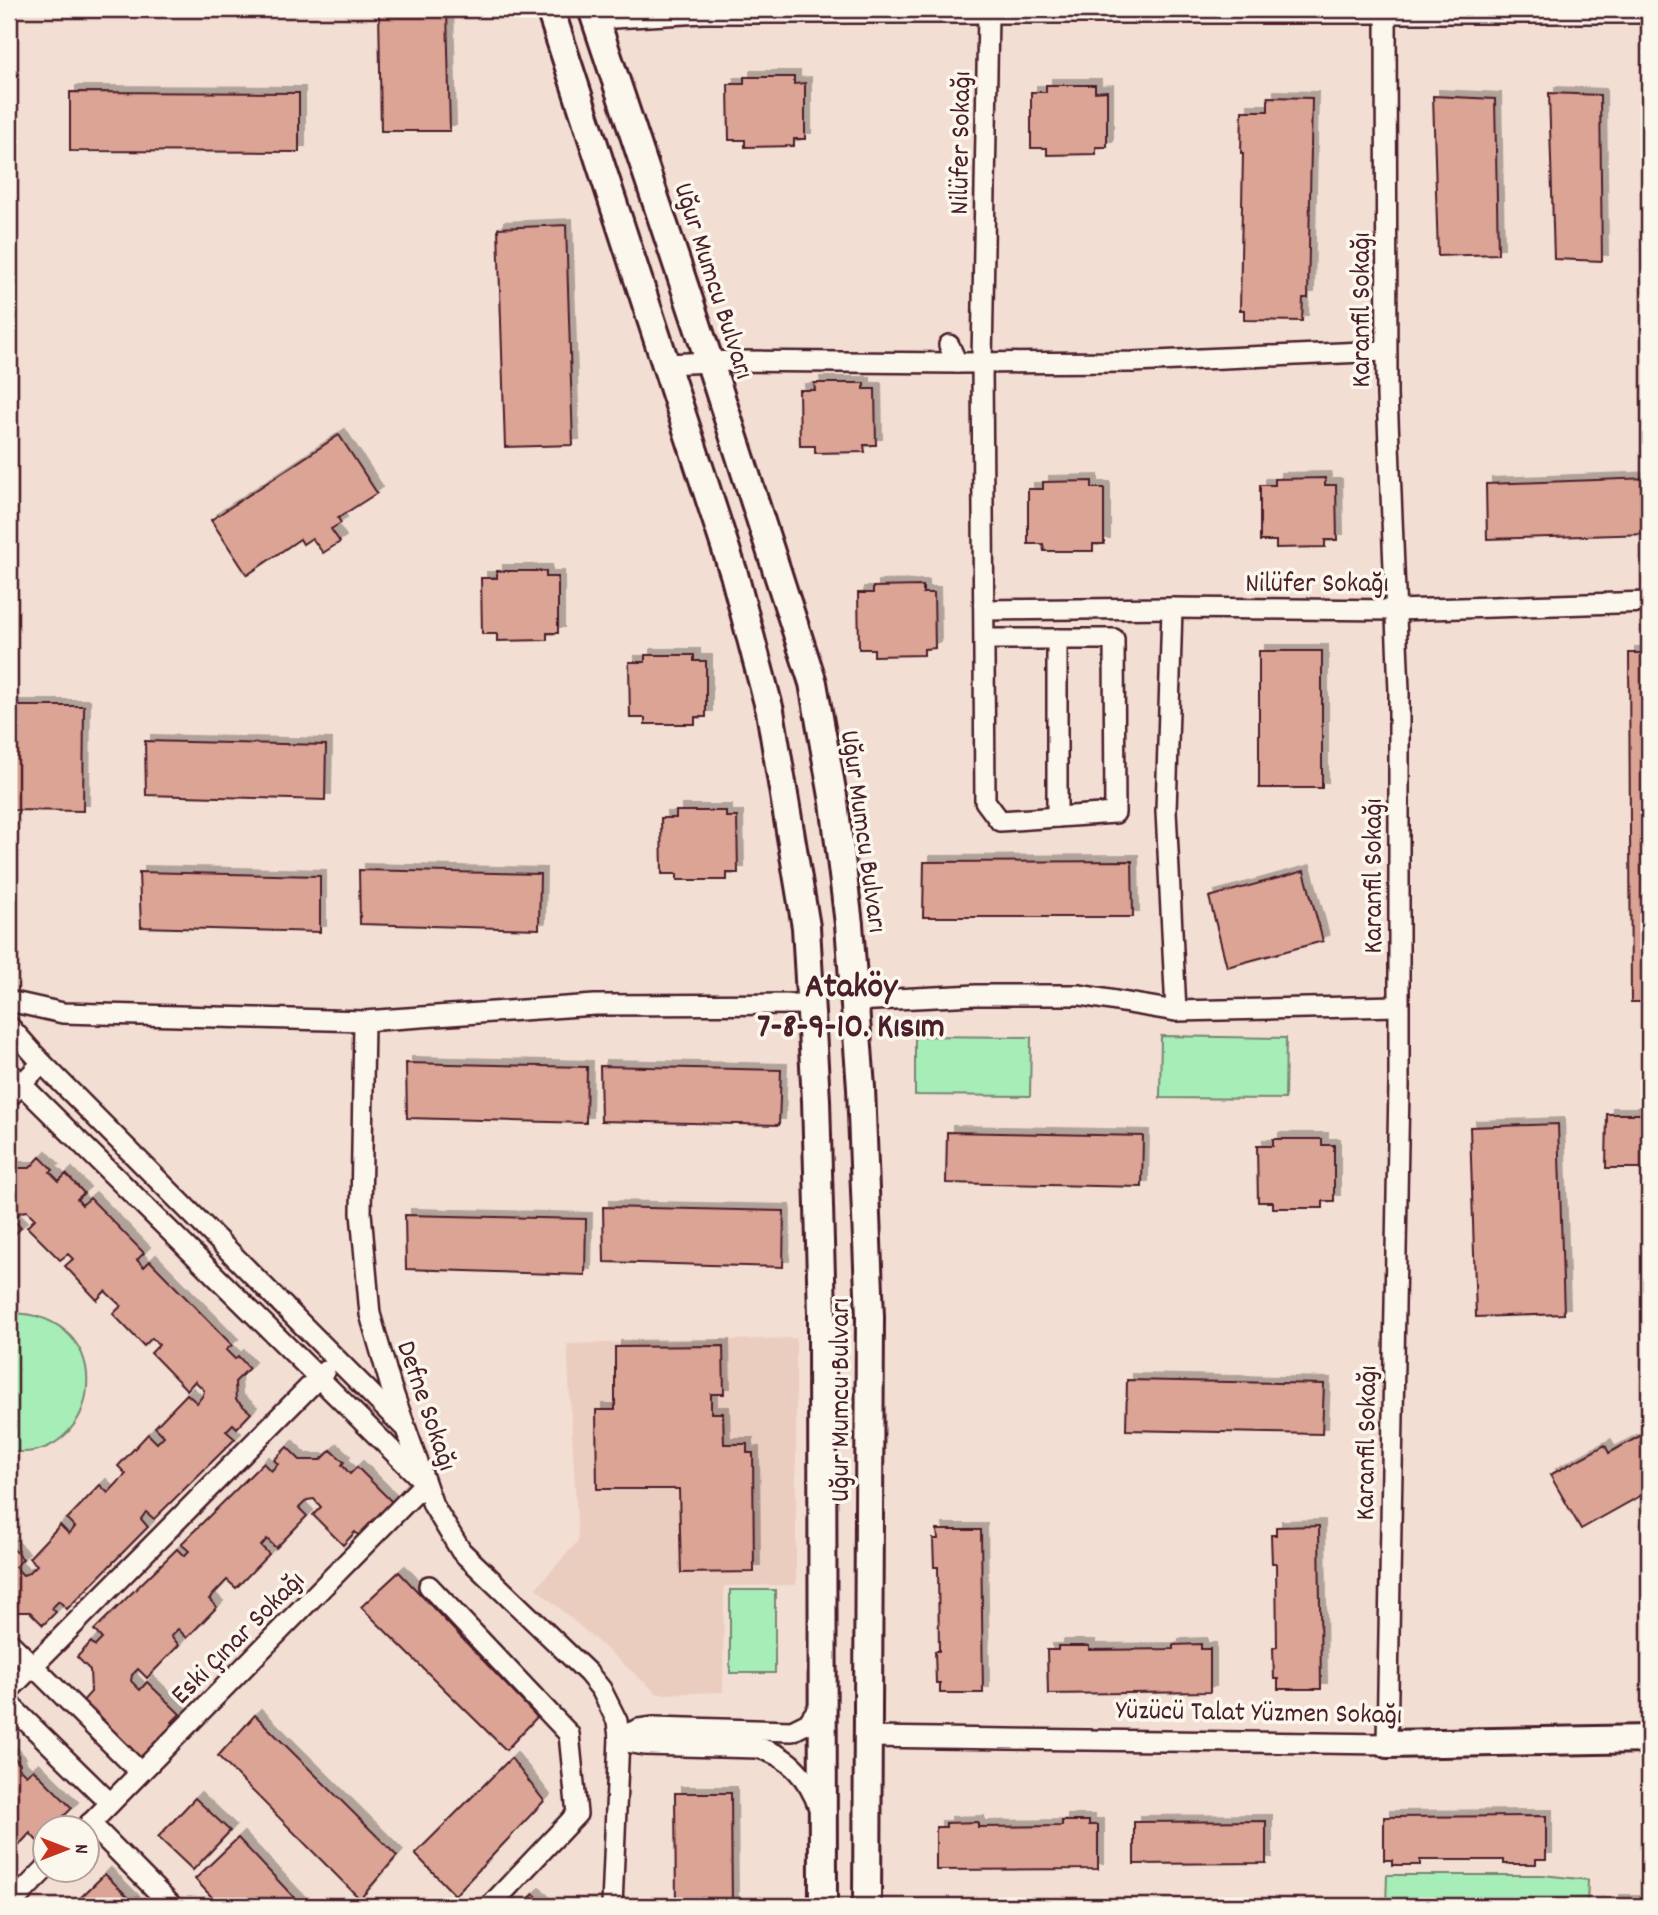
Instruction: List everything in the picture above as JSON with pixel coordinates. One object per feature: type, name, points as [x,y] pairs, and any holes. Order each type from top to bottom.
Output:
[{"type":"main road","name":"Uğur Mumcu Bulvarı","points":[[550,9],[734,574],[770,711],[806,927],[816,1100],[822,1314],[823,1906]]},
{"type":"main road","name":"Uğur Mumcu Bulvarı","points":[[594,14],[813,684],[834,802],[849,924],[855,1001],[870,1317],[867,1906]]},
{"type":"main road","points":[[810,1004],[855,1001]]},
{"type":"main road","points":[[823,1737],[868,1737]]},
{"type":"main road","name":"Yüzücü Talat Yüzmen Sokağı","points":[[1387,1744],[1649,1739]]},
{"type":"street","points":[[594,14],[1386,11],[1649,13]]},
{"type":"street","name":"Karanfil Sokağı","points":[[1386,11],[1387,351],[1399,691],[1398,1006],[1387,1744]]},
{"type":"street","name":"Nilüfer Sokağı","points":[[988,13],[982,363],[985,801],[1000,821],[1057,817]]},
{"type":"street","points":[[949,345],[957,363]]},
{"type":"street","points":[[666,364],[1133,362],[1387,351]]},
{"type":"street","name":"Nilüfer Sokağı","points":[[985,610],[1396,610],[1649,602]]},
{"type":"street","points":[[1172,608],[1166,811],[1176,1011]]},
{"type":"street","points":[[985,639],[1056,639],[1114,639],[1115,813],[1057,817],[1056,639]]},
{"type":"street","points":[[855,1001],[976,995],[1080,995],[1176,1011],[1398,1006]]},
{"type":"street","points":[[9,1001],[63,1013],[364,1021],[595,1005],[810,1004]]},
{"type":"street","name":"Defne Sokağı","points":[[364,1021],[361,1213],[370,1314],[406,1430],[433,1505],[461,1551],[588,1673],[601,1689],[614,1713],[620,1737]]},
{"type":"street","points":[[9,1026],[42,1063],[406,1430]]},
{"type":"street","points":[[42,1063],[13,1085],[425,1483]]},
{"type":"street","points":[[9,1690],[335,1360]]},
{"type":"street","name":"Eski Çınar Sokağı","points":[[99,1814],[425,1483]]},
{"type":"street","points":[[429,1586],[569,1734],[577,1814],[490,1906]]},
{"type":"street","points":[[9,1642],[140,1772]]},
{"type":"street","points":[[620,1737],[639,1729],[654,1727],[792,1731],[808,1723],[823,1701]]},
{"type":"street","points":[[9,1704],[110,1803]]},
{"type":"street","points":[[620,1737],[644,1745],[758,1748],[770,1751],[782,1757],[803,1777],[811,1788],[822,1815]]},
{"type":"street","points":[[612,1906],[620,1737]]},
{"type":"street","name":"Yüzücü Talat Yüzmen Sokağı","points":[[868,1737],[1387,1744]]},
{"type":"street","points":[[102,1838],[172,1906]]},
{"type":"street","points":[[9,1906],[32,1882]]},
{"type":"shaded area","points":[[796,1338],[796,1585],[724,1586],[723,1692],[658,1694],[536,1588],[578,1541],[567,1344]]},
{"type":"green space","points":[[915,1036],[1031,1037],[1030,1096],[915,1095]]},
{"type":"green space","points":[[1161,1036],[1286,1038],[1285,1099],[1160,1098]]},
{"type":"green space","points":[[9,1313],[46,1320],[71,1337],[84,1361],[87,1388],[80,1414],[64,1436],[40,1449],[9,1451]]},
{"type":"green space","points":[[730,1590],[775,1590],[775,1673],[730,1673]]},
{"type":"green space","points":[[1387,1875],[1543,1875],[1588,1880],[1587,1906],[1386,1906]]},
{"type":"building","points":[[379,9],[447,9],[450,131],[381,131]]},
{"type":"building","points":[[744,77],[794,77],[794,84],[805,83],[805,139],[794,139],[794,146],[745,147],[745,140],[729,140],[728,84],[744,84]]},
{"type":"building","points":[[1046,85],[1095,85],[1095,92],[1107,91],[1107,147],[1096,147],[1096,154],[1047,155],[1047,148],[1031,148],[1031,92],[1046,92]]},
{"type":"building","points":[[70,92],[299,93],[299,152],[70,151]]},
{"type":"building","points":[[1549,93],[1600,95],[1602,261],[1554,259]]},
{"type":"building","points":[[1433,96],[1495,99],[1498,254],[1438,256]]},
{"type":"building","points":[[1268,97],[1312,98],[1308,298],[1303,298],[1302,321],[1244,320],[1244,310],[1240,310],[1242,111],[1268,111]]},
{"type":"building","points":[[566,225],[573,445],[505,447],[498,228]]},
{"type":"building","points":[[9,288],[11,415],[9,415]]},
{"type":"building","points":[[814,383],[864,383],[864,389],[875,389],[876,445],[864,445],[865,452],[815,453],[815,446],[800,446],[799,390],[815,390]]},
{"type":"building","points":[[339,435],[377,493],[338,518],[341,523],[331,529],[340,542],[323,553],[312,538],[303,544],[300,539],[247,575],[211,520]]},
{"type":"building","points":[[1325,478],[1325,485],[1336,485],[1337,540],[1325,540],[1325,547],[1276,548],[1276,541],[1260,541],[1260,485],[1275,485],[1275,479]]},
{"type":"building","points":[[1649,478],[1649,534],[1487,539],[1486,484]]},
{"type":"building","points":[[1092,481],[1092,488],[1104,488],[1104,544],[1093,544],[1093,551],[1044,551],[1043,544],[1028,544],[1028,489],[1043,489],[1043,482]]},
{"type":"building","points":[[497,571],[546,571],[546,577],[558,577],[558,633],[547,633],[547,640],[497,641],[497,634],[482,634],[481,578],[497,578]]},
{"type":"building","points":[[923,586],[923,593],[934,593],[935,648],[924,649],[924,655],[874,656],[874,649],[859,649],[858,593],[873,593],[873,587]]},
{"type":"building","points":[[1259,651],[1322,651],[1322,788],[1259,788]]},
{"type":"building","points":[[1629,653],[1649,653],[1649,1002],[1631,1002]]},
{"type":"building","points":[[645,655],[694,655],[694,661],[706,661],[706,717],[695,717],[695,724],[645,724],[645,718],[630,718],[629,662],[645,662]]},
{"type":"building","points":[[9,706],[84,706],[83,811],[9,810]]},
{"type":"building","points":[[145,741],[326,745],[325,800],[146,795]]},
{"type":"building","points":[[676,811],[726,811],[726,817],[737,817],[738,873],[727,873],[727,880],[677,880],[677,874],[662,874],[661,818],[676,818]]},
{"type":"building","points":[[1132,861],[1133,917],[923,917],[924,862]]},
{"type":"building","points":[[359,870],[540,874],[539,929],[360,924]]},
{"type":"building","points":[[1304,871],[1323,941],[1227,967],[1209,897]]},
{"type":"building","points":[[139,872],[320,876],[320,932],[141,927]]},
{"type":"building","points":[[406,1063],[587,1067],[586,1123],[407,1118]]},
{"type":"building","points":[[600,1066],[781,1070],[779,1125],[601,1121]]},
{"type":"building","points":[[1607,1114],[1649,1114],[1649,1168],[1606,1168]]},
{"type":"building","points":[[1558,1124],[1564,1314],[1476,1317],[1470,1127]]},
{"type":"building","points":[[947,1132],[1143,1136],[1142,1187],[946,1183]]},
{"type":"building","points":[[1273,1139],[1322,1139],[1322,1145],[1334,1145],[1334,1201],[1323,1201],[1323,1208],[1273,1208],[1273,1202],[1258,1202],[1257,1146],[1273,1146]]},
{"type":"building","points":[[40,1157],[53,1170],[50,1172],[59,1181],[66,1174],[84,1193],[77,1199],[82,1205],[90,1198],[144,1253],[137,1260],[144,1267],[150,1261],[232,1345],[226,1350],[235,1359],[238,1356],[249,1368],[235,1382],[236,1400],[251,1413],[237,1428],[233,1424],[226,1431],[235,1439],[154,1519],[146,1512],[141,1519],[148,1527],[67,1609],[59,1601],[52,1608],[56,1612],[43,1625],[30,1612],[9,1612],[9,1545],[23,1559],[15,1567],[23,1575],[29,1573],[37,1565],[29,1558],[60,1525],[69,1534],[75,1527],[67,1519],[100,1485],[108,1493],[126,1474],[118,1466],[148,1434],[157,1443],[164,1436],[155,1427],[187,1394],[197,1403],[204,1390],[195,1381],[187,1390],[151,1353],[159,1345],[152,1338],[144,1346],[113,1314],[121,1306],[105,1291],[97,1300],[65,1266],[73,1259],[68,1254],[60,1260],[27,1227],[35,1219],[27,1211],[21,1212],[13,1220],[21,1228],[9,1240],[9,1168],[30,1168]]},
{"type":"building","points":[[603,1207],[784,1211],[783,1267],[604,1262]]},
{"type":"building","points":[[405,1215],[586,1219],[585,1275],[406,1269]]},
{"type":"building","points":[[723,1346],[724,1394],[711,1394],[711,1413],[723,1413],[724,1444],[747,1444],[747,1453],[753,1453],[754,1572],[681,1573],[679,1489],[597,1489],[596,1410],[615,1410],[615,1347]]},
{"type":"building","points":[[1127,1380],[1324,1384],[1322,1434],[1126,1430]]},
{"type":"building","points":[[1649,1431],[1649,1509],[1642,1495],[1581,1529],[1550,1475],[1605,1445],[1609,1453]]},
{"type":"building","points":[[287,1447],[300,1460],[321,1460],[331,1450],[344,1462],[342,1465],[350,1474],[357,1467],[396,1506],[363,1540],[355,1532],[343,1545],[313,1515],[321,1507],[314,1499],[307,1500],[299,1508],[307,1516],[276,1548],[267,1539],[261,1546],[269,1554],[236,1588],[227,1580],[209,1599],[217,1607],[187,1638],[178,1629],[171,1636],[179,1645],[147,1678],[138,1669],[132,1675],[131,1681],[140,1690],[147,1682],[180,1714],[172,1722],[179,1728],[140,1768],[97,1728],[104,1720],[95,1711],[92,1714],[81,1703],[91,1692],[90,1670],[77,1657],[91,1642],[95,1646],[102,1639],[94,1630],[177,1549],[184,1556],[189,1551],[181,1544],[263,1463],[271,1471],[278,1464],[274,1460]]},
{"type":"building","points":[[1319,1526],[1321,1689],[1278,1689],[1278,1679],[1274,1679],[1273,1648],[1277,1647],[1276,1563],[1272,1563],[1271,1535],[1276,1535],[1276,1527]]},
{"type":"building","points":[[937,1530],[981,1530],[983,1693],[940,1693],[940,1683],[936,1683],[935,1651],[939,1651],[938,1567],[934,1567],[933,1539],[938,1539]]},
{"type":"building","points":[[399,1572],[537,1717],[506,1750],[361,1607]]},
{"type":"building","points":[[1201,1644],[1201,1649],[1210,1649],[1210,1692],[1048,1694],[1047,1650],[1058,1650],[1058,1646],[1089,1646],[1089,1650],[1173,1649],[1173,1645]]},
{"type":"building","points":[[255,1715],[397,1856],[360,1899],[218,1756]]},
{"type":"building","points":[[9,1752],[26,1775],[33,1769],[72,1808],[66,1814],[32,1814],[32,1835],[30,1833],[18,1846],[9,1837]]},
{"type":"building","points":[[511,1758],[544,1801],[455,1895],[415,1854]]},
{"type":"building","points":[[675,1793],[731,1793],[732,1906],[676,1906]]},
{"type":"building","points":[[195,1798],[230,1831],[193,1870],[158,1837]]},
{"type":"building","points":[[1546,1816],[1546,1859],[1536,1859],[1536,1864],[1504,1864],[1504,1860],[1420,1860],[1420,1865],[1392,1865],[1392,1860],[1384,1860],[1384,1817]]},
{"type":"building","points":[[1062,1821],[1089,1821],[1089,1825],[1098,1825],[1098,1869],[936,1870],[936,1827],[946,1827],[946,1823],[978,1822],[978,1827],[1062,1826]]},
{"type":"building","points":[[1266,1821],[1266,1863],[1134,1864],[1134,1822]]},
{"type":"building","points":[[238,1838],[302,1906],[220,1906],[195,1879]]},
{"type":"building","points":[[105,1874],[137,1906],[72,1906],[95,1884],[102,1884]]},
{"type":"building","points":[[534,1894],[546,1906],[521,1906]]},
{"type":"building","points":[[1614,1901],[1649,1901],[1649,1906],[1614,1906]]},
{"type":"district","name":"Ataköy 7-8-9-10. Kısım","points":[[851,1004]]}]
